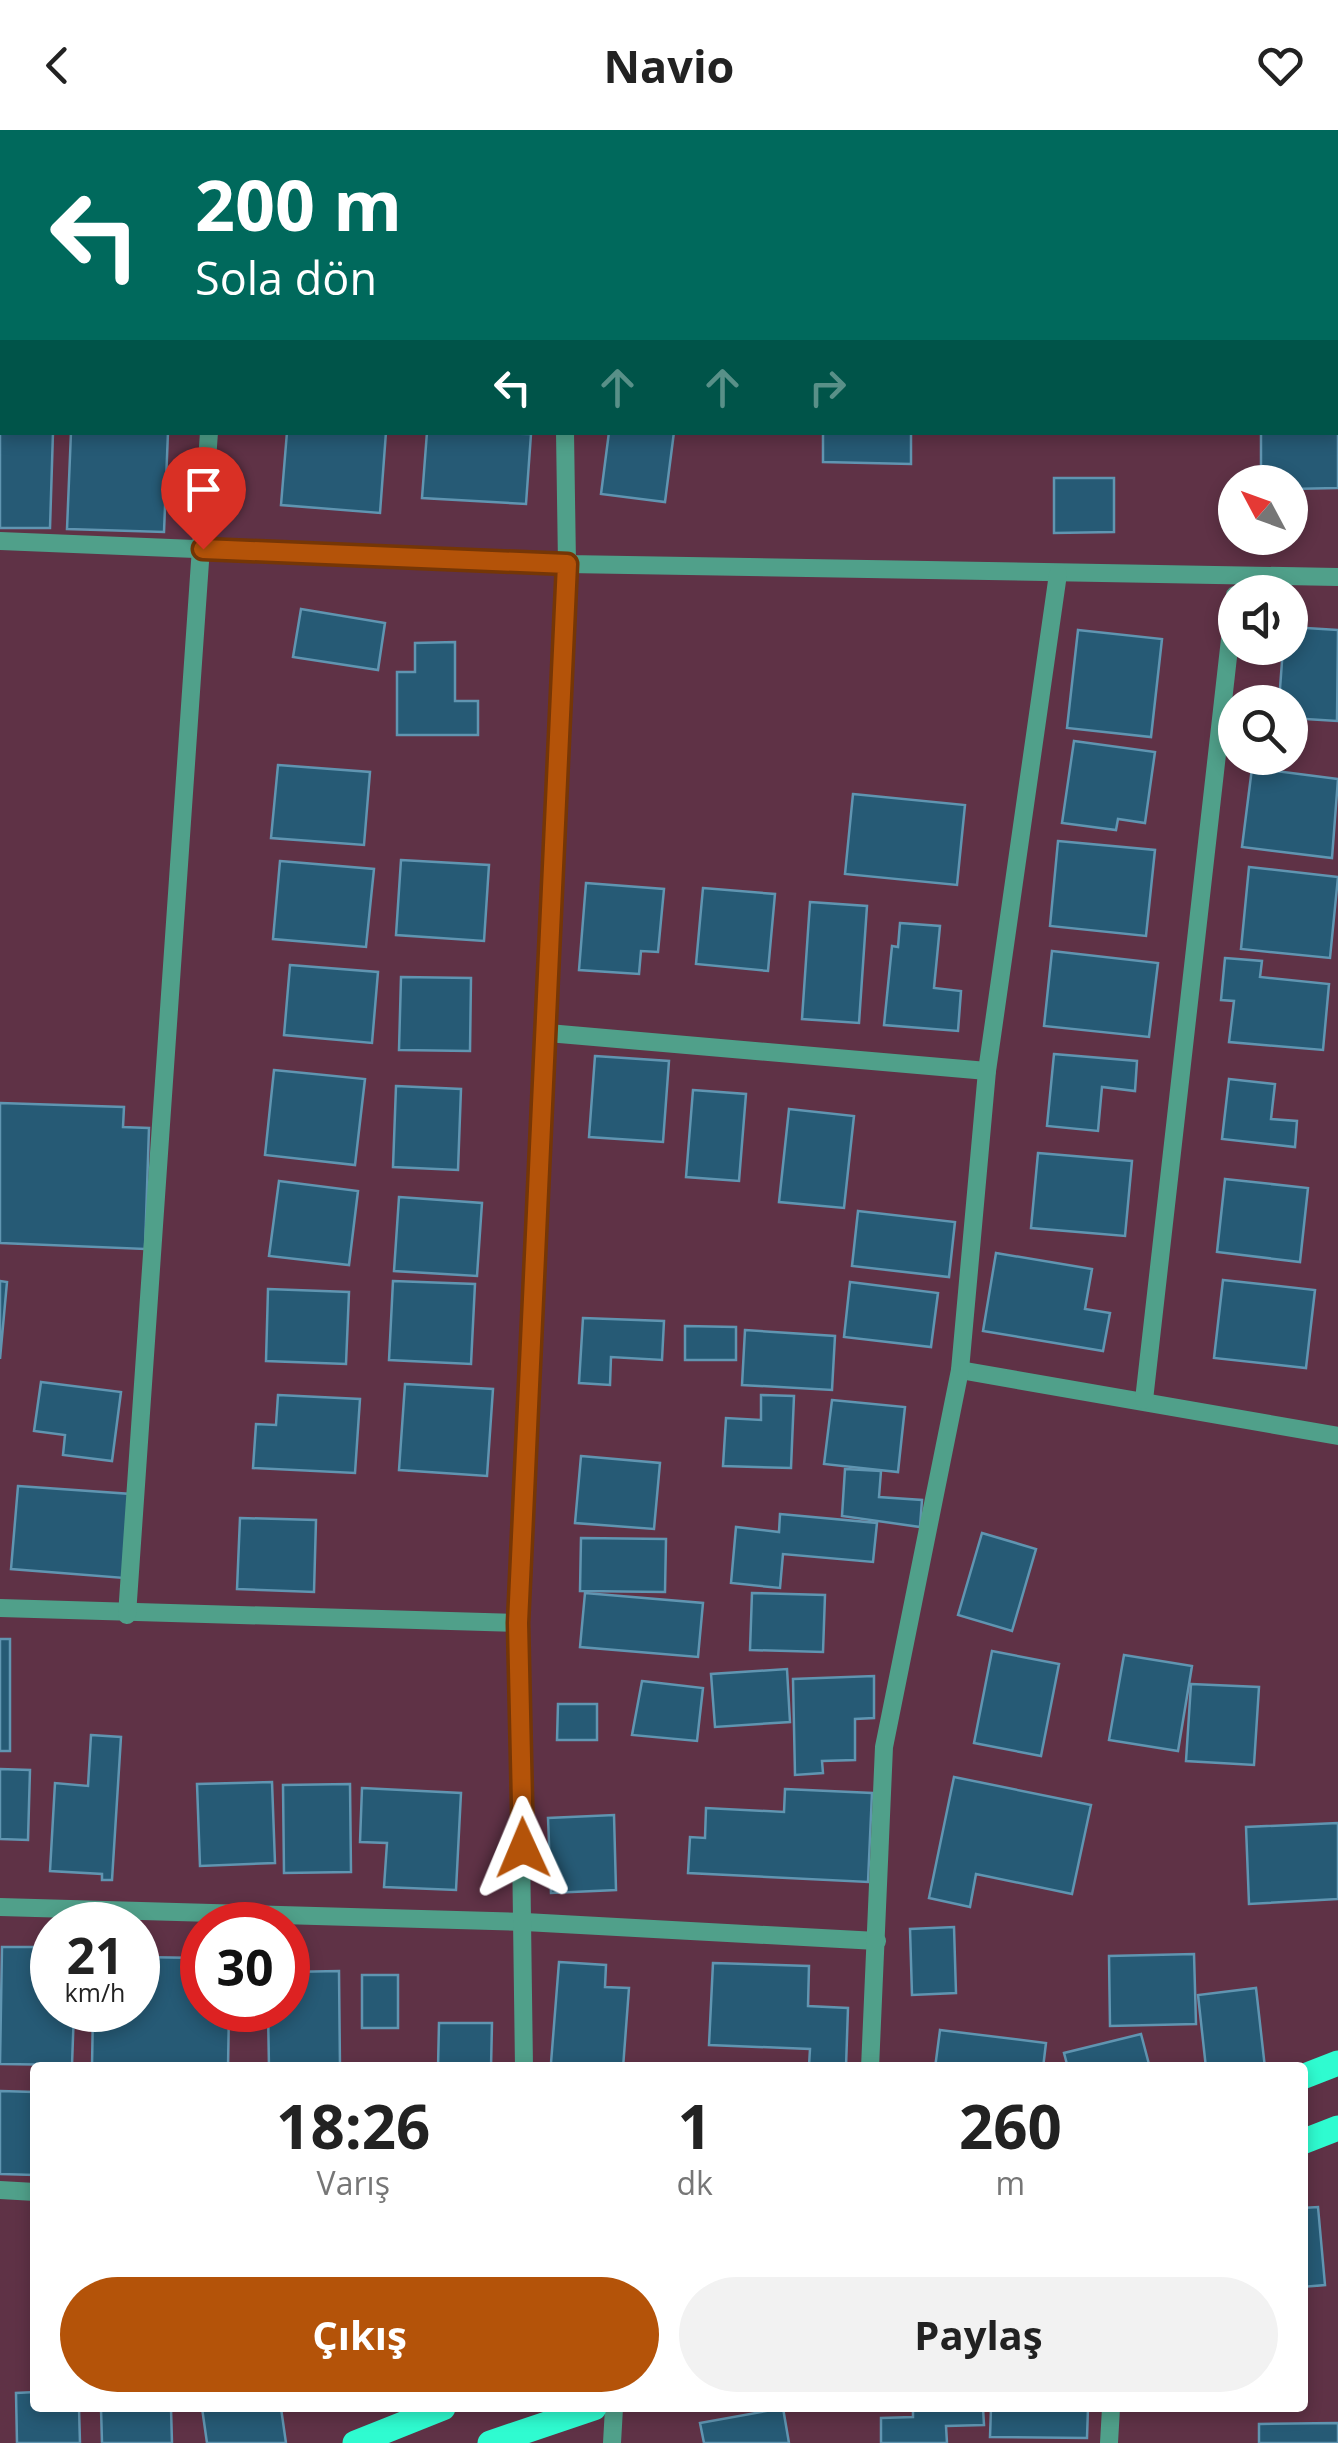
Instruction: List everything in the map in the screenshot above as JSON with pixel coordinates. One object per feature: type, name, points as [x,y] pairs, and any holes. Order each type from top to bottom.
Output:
[{"type":"main road","points":[[1308,2075],[1338,2063]]},
{"type":"main road","points":[[1308,2140],[1338,2128]]},
{"type":"main road","points":[[355,2443],[433,2412]]},
{"type":"main road","points":[[490,2443],[582,2412]]},
{"type":"street","points":[[128,1615],[209,435]]},
{"type":"street","points":[[524,2062],[518,1623],[567,564],[565,435]]},
{"type":"street","points":[[0,540],[567,564],[1058,574],[1218,587]]},
{"type":"street","points":[[870,2062],[884,1747],[960,1370],[987,1071],[1058,574]]},
{"type":"street","points":[[1308,580],[1338,577]]},
{"type":"street","points":[[1144,1400],[1227,665]]},
{"type":"street","points":[[548,1033],[987,1071]]},
{"type":"street","points":[[960,1370],[1338,1436]]},
{"type":"street","points":[[0,1608],[128,1615],[518,1623]]},
{"type":"street","points":[[0,1907],[525,1922],[877,1941]]},
{"type":"street","points":[[0,2190],[30,2192]]},
{"type":"street","points":[[612,2443],[614,2412]]},
{"type":"street","points":[[1110,2443],[1111,2412]]},
{"type":"building","points":[[0,435],[53,435],[50,528],[0,528]]},
{"type":"building","points":[[71,435],[168,435],[164,532],[67,529]]},
{"type":"building","points":[[287,435],[386,435],[380,513],[281,505]]},
{"type":"building","points":[[427,435],[531,435],[526,504],[422,498]]},
{"type":"building","points":[[609,435],[674,435],[665,502],[601,494]]},
{"type":"building","points":[[823,435],[911,435],[911,464],[823,462]]},
{"type":"building","points":[[1261,435],[1338,435],[1338,488],[1308,489],[1308,465],[1261,465]]},
{"type":"building","points":[[1054,478],[1114,478],[1114,532],[1054,533]]},
{"type":"building","points":[[301,609],[385,623],[378,670],[293,657]]},
{"type":"building","points":[[1308,628],[1338,630],[1337,721],[1308,719],[1308,685],[1280,685],[1282,665],[1308,665]]},
{"type":"building","points":[[1078,630],[1162,639],[1151,737],[1067,728]]},
{"type":"building","points":[[455,642],[455,701],[478,701],[478,735],[397,735],[397,672],[415,672],[415,643]]},
{"type":"building","points":[[1074,741],[1155,752],[1145,823],[1118,819],[1116,830],[1062,823]]},
{"type":"building","points":[[278,765],[370,772],[364,845],[271,838]]},
{"type":"building","points":[[1251,775],[1338,779],[1332,858],[1242,847]]},
{"type":"building","points":[[853,794],[965,805],[957,885],[845,874]]},
{"type":"building","points":[[1058,841],[1155,850],[1146,936],[1050,926]]},
{"type":"building","points":[[401,860],[489,865],[484,941],[396,935]]},
{"type":"building","points":[[280,861],[374,869],[366,947],[273,939]]},
{"type":"building","points":[[1249,867],[1338,877],[1330,958],[1241,949]]},
{"type":"building","points":[[586,883],[664,889],[658,952],[641,951],[639,974],[579,970]]},
{"type":"building","points":[[703,888],[775,894],[768,971],[696,964]]},
{"type":"building","points":[[810,902],[867,906],[859,1023],[802,1019]]},
{"type":"building","points":[[900,923],[940,926],[934,988],[961,991],[958,1031],[884,1025],[892,946],[898,947]]},
{"type":"building","points":[[1052,951],[1158,963],[1149,1037],[1044,1026]]},
{"type":"building","points":[[1225,958],[1262,961],[1260,977],[1329,984],[1323,1050],[1229,1042],[1234,1001],[1221,1000]]},
{"type":"building","points":[[290,965],[378,972],[372,1043],[284,1035]]},
{"type":"building","points":[[401,977],[471,978],[470,1051],[399,1050]]},
{"type":"building","points":[[1054,1054],[1137,1061],[1135,1091],[1102,1087],[1098,1131],[1047,1126]]},
{"type":"building","points":[[595,1056],[669,1061],[663,1142],[589,1137]]},
{"type":"building","points":[[274,1070],[365,1079],[355,1165],[265,1155]]},
{"type":"building","points":[[1229,1079],[1275,1084],[1271,1119],[1297,1121],[1295,1147],[1222,1139]]},
{"type":"building","points":[[396,1086],[461,1089],[458,1170],[393,1167]]},
{"type":"building","points":[[693,1090],[746,1094],[739,1181],[686,1177]]},
{"type":"building","points":[[0,1103],[124,1107],[123,1127],[149,1128],[145,1249],[0,1243]]},
{"type":"building","points":[[789,1109],[854,1116],[844,1208],[779,1202]]},
{"type":"building","points":[[1038,1153],[1132,1161],[1125,1236],[1031,1228]]},
{"type":"building","points":[[1225,1179],[1308,1188],[1300,1262],[1217,1252]]},
{"type":"building","points":[[279,1181],[358,1191],[349,1265],[269,1256]]},
{"type":"building","points":[[399,1197],[482,1203],[477,1276],[394,1271]]},
{"type":"building","points":[[858,1211],[955,1222],[949,1277],[852,1266]]},
{"type":"building","points":[[996,1253],[1092,1269],[1085,1309],[1110,1313],[1103,1351],[983,1331]]},
{"type":"building","points":[[1223,1280],[1315,1290],[1306,1368],[1214,1358]]},
{"type":"building","points":[[0,1281],[7,1282],[0,1359]]},
{"type":"building","points":[[393,1281],[475,1284],[471,1364],[389,1360]]},
{"type":"building","points":[[850,1282],[938,1293],[931,1347],[844,1337]]},
{"type":"building","points":[[268,1289],[349,1292],[346,1364],[266,1361]]},
{"type":"building","points":[[583,1318],[664,1321],[662,1360],[611,1357],[610,1385],[579,1383]]},
{"type":"building","points":[[685,1326],[736,1327],[736,1360],[685,1360]]},
{"type":"building","points":[[745,1330],[835,1336],[832,1390],[742,1385]]},
{"type":"building","points":[[41,1382],[121,1392],[112,1461],[63,1455],[65,1435],[34,1431]]},
{"type":"building","points":[[405,1384],[493,1389],[487,1476],[399,1470]]},
{"type":"building","points":[[278,1395],[360,1399],[355,1473],[253,1468],[256,1424],[276,1425]]},
{"type":"building","points":[[761,1395],[794,1396],[791,1468],[723,1466],[726,1418],[761,1420]]},
{"type":"building","points":[[832,1400],[905,1407],[898,1472],[824,1464]]},
{"type":"building","points":[[581,1456],[660,1463],[654,1529],[575,1523]]},
{"type":"building","points":[[845,1469],[881,1471],[879,1497],[922,1500],[920,1527],[842,1516]]},
{"type":"building","points":[[18,1486],[131,1494],[124,1578],[11,1569]]},
{"type":"building","points":[[780,1514],[877,1523],[873,1562],[783,1554],[780,1588],[731,1583],[736,1527],[779,1532]]},
{"type":"building","points":[[240,1518],[316,1520],[314,1592],[237,1589]]},
{"type":"building","points":[[982,1533],[1036,1549],[1012,1631],[958,1615]]},
{"type":"building","points":[[581,1538],[666,1539],[665,1592],[580,1591]]},
{"type":"building","points":[[585,1593],[703,1603],[698,1657],[580,1647]]},
{"type":"building","points":[[752,1593],[825,1595],[823,1652],[750,1650]]},
{"type":"building","points":[[0,1639],[10,1639],[10,1751],[0,1751]]},
{"type":"building","points":[[992,1651],[1059,1664],[1041,1756],[974,1743]]},
{"type":"building","points":[[1124,1655],[1192,1666],[1178,1751],[1109,1740]]},
{"type":"building","points":[[787,1669],[790,1722],[715,1727],[711,1674]]},
{"type":"building","points":[[874,1676],[874,1718],[855,1719],[855,1760],[822,1761],[823,1773],[795,1775],[793,1679]]},
{"type":"building","points":[[642,1681],[703,1688],[697,1741],[632,1735]]},
{"type":"building","points":[[1191,1684],[1259,1687],[1254,1765],[1186,1761]]},
{"type":"building","points":[[558,1704],[597,1704],[597,1740],[557,1740]]},
{"type":"building","points":[[91,1735],[121,1737],[112,1880],[102,1880],[102,1874],[50,1871],[55,1783],[88,1786]]},
{"type":"building","points":[[0,1769],[30,1770],[28,1840],[0,1839]]},
{"type":"building","points":[[954,1777],[1091,1805],[1072,1894],[976,1874],[970,1907],[929,1898]]},
{"type":"building","points":[[272,1782],[275,1863],[200,1866],[197,1784]]},
{"type":"building","points":[[350,1784],[351,1872],[284,1873],[283,1785]]},
{"type":"building","points":[[362,1788],[461,1793],[456,1890],[384,1887],[387,1843],[360,1842]]},
{"type":"building","points":[[785,1789],[872,1793],[868,1882],[688,1873],[690,1837],[705,1838],[706,1808],[784,1812]]},
{"type":"building","points":[[614,1815],[616,1890],[551,1893],[548,1818]]},
{"type":"building","points":[[1338,1823],[1338,1899],[1249,1904],[1246,1827]]},
{"type":"building","points":[[954,1927],[956,1993],[912,1995],[910,1929]]},
{"type":"building","points":[[2,1947],[30,1947],[30,2032],[73,2032],[72,2062],[0,2064]]},
{"type":"building","points":[[1194,1954],[1196,2024],[1110,2026],[1109,1956]]},
{"type":"building","points":[[160,1957],[180,1958],[180,2032],[229,2032],[228,2062],[92,2062],[93,2032],[160,2032]]},
{"type":"building","points":[[559,1962],[606,1965],[605,1987],[629,1988],[623,2062],[551,2062]]},
{"type":"building","points":[[713,1963],[809,1966],[808,2006],[848,2008],[846,2062],[809,2062],[810,2049],[709,2045]]},
{"type":"building","points":[[339,1971],[340,2062],[269,2062],[268,2032],[310,2032],[310,1972]]},
{"type":"building","points":[[362,1975],[398,1975],[398,2028],[362,2028]]},
{"type":"building","points":[[1256,1988],[1264,2062],[1205,2062],[1198,1995]]},
{"type":"building","points":[[439,2023],[492,2023],[491,2062],[438,2062]]},
{"type":"building","points":[[940,2030],[1046,2043],[1044,2062],[936,2062]]},
{"type":"building","points":[[1141,2034],[1148,2062],[1066,2062],[1064,2053]]},
{"type":"building","points":[[0,2091],[30,2092],[30,2175],[0,2174]]},
{"type":"building","points":[[1318,2207],[1325,2285],[1308,2286],[1308,2208]]},
{"type":"building","points":[[30,2392],[30,2412],[79,2412],[80,2443],[17,2443],[16,2393]]},
{"type":"building","points":[[101,2412],[171,2412],[172,2443],[102,2443]]},
{"type":"building","points":[[203,2412],[282,2412],[286,2443],[207,2443]]},
{"type":"building","points":[[784,2412],[789,2443],[704,2443],[700,2423]]},
{"type":"building","points":[[913,2412],[983,2412],[984,2425],[946,2426],[947,2443],[881,2443],[881,2418],[913,2417]]},
{"type":"building","points":[[991,2412],[1088,2412],[1087,2438],[990,2437]]},
{"type":"building","points":[[1338,2423],[1338,2443],[1259,2443],[1259,2424]]},
{"type":"route","points":[[203,549],[567,564],[518,1623],[523,1848]]}]
